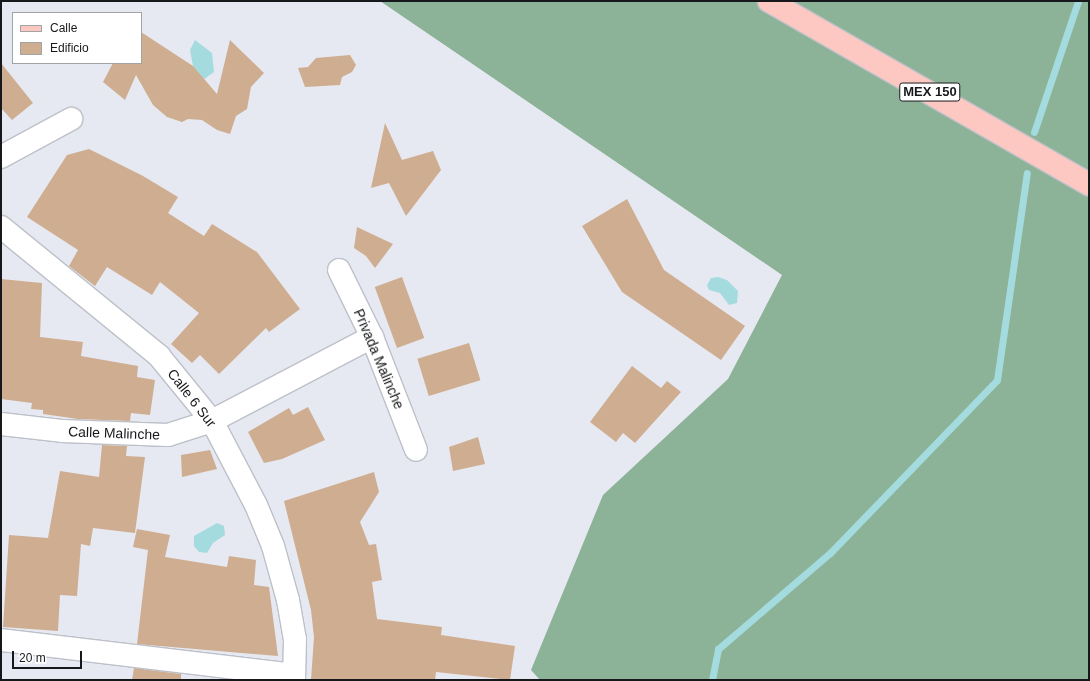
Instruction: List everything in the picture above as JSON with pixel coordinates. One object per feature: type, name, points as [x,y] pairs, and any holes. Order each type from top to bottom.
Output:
[{"type":"main road","name":"MEX 150","points":[[769,1],[1089,184]]},
{"type":"street","points":[[1,157],[71,119]]},
{"type":"street","name":"Calle 6 Sur","points":[[1,227],[159,356],[212,421],[256,505],[273,546],[288,600],[295,639],[294,677]]},
{"type":"street","name":"Privada Malinche","points":[[339,270],[372,337],[416,450]]},
{"type":"street","name":"Calle Malinche","points":[[1,424],[62,431],[168,435],[212,421],[372,337]]},
{"type":"street","points":[[1,640],[294,677]]},
{"type":"green space","points":[[380,1],[1089,1],[1089,680],[540,680],[531,670],[603,495],[728,379],[782,275]]},
{"type":"water","points":[[195,40],[212,53],[214,72],[203,80],[193,66],[190,50]]},
{"type":"water","points":[[718,277],[727,280],[738,291],[737,303],[729,305],[720,293],[709,290],[707,285],[711,278]]},
{"type":"water","points":[[217,523],[224,526],[225,535],[213,543],[207,553],[199,552],[194,546],[194,536]]},
{"type":"building","points":[[142,33],[193,66],[217,94],[230,40],[264,73],[251,87],[247,109],[236,116],[230,134],[217,130],[202,120],[188,119],[182,122],[167,117],[153,105],[136,75],[125,100],[103,82],[112,64],[142,64]]},
{"type":"building","points":[[350,55],[356,65],[352,72],[342,77],[340,85],[305,87],[298,68],[308,67],[316,58]]},
{"type":"building","points":[[1,63],[33,103],[12,120],[1,108]]},
{"type":"building","points":[[385,123],[402,160],[433,151],[441,170],[406,216],[389,183],[371,188]]},
{"type":"building","points":[[89,149],[143,176],[178,197],[168,213],[204,236],[212,224],[257,252],[300,309],[269,332],[266,328],[219,374],[200,355],[192,363],[171,344],[199,313],[160,282],[152,295],[107,267],[95,286],[69,266],[78,250],[27,217],[67,155]]},
{"type":"building","points":[[627,199],[664,270],[745,326],[721,360],[622,292],[582,226]]},
{"type":"building","points":[[357,227],[393,244],[375,268],[366,256],[354,248]]},
{"type":"building","points":[[402,277],[424,338],[397,348],[375,287]]},
{"type":"building","points":[[1,279],[42,283],[40,337],[83,342],[81,356],[138,366],[137,377],[155,380],[150,415],[131,413],[130,421],[78,419],[43,414],[43,410],[31,409],[32,403],[1,399]]},
{"type":"building","points":[[469,343],[480,380],[429,396],[417,359]]},
{"type":"building","points":[[632,366],[661,388],[667,381],[681,392],[635,443],[623,433],[616,442],[590,422]]},
{"type":"building","points":[[308,407],[325,440],[282,459],[264,463],[248,432],[289,408],[293,415]]},
{"type":"building","points":[[478,437],[485,464],[453,471],[449,447]]},
{"type":"building","points":[[102,445],[127,446],[126,456],[145,457],[135,533],[93,528],[90,546],[81,544],[77,596],[60,595],[58,631],[3,627],[9,535],[48,538],[60,471],[99,477]]},
{"type":"building","points":[[210,450],[217,469],[182,477],[181,455]]},
{"type":"building","points":[[374,472],[379,492],[360,522],[369,545],[376,544],[382,580],[372,582],[377,619],[442,627],[441,635],[515,646],[510,680],[436,672],[435,680],[311,680],[314,637],[311,610],[284,501]]},
{"type":"building","points":[[137,529],[170,535],[165,557],[227,567],[229,556],[256,560],[254,585],[269,587],[278,656],[137,644],[148,550],[133,547]]},
{"type":"building","points":[[134,668],[181,674],[181,680],[132,680]]},
{"type":"waterway","points":[[1034,132],[1078,1]]},
{"type":"waterway","points":[[712,680],[718,649],[830,553],[997,380],[1027,173]]}]
